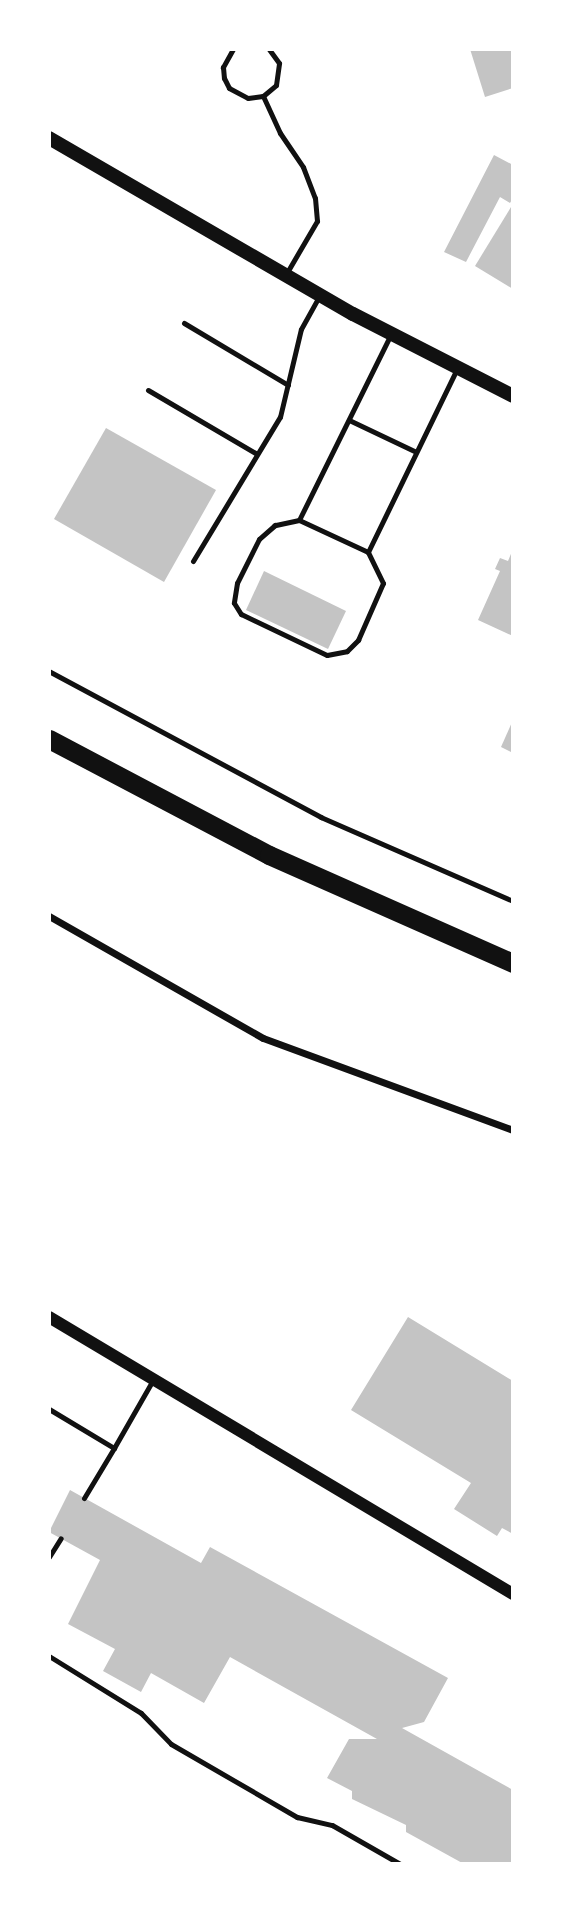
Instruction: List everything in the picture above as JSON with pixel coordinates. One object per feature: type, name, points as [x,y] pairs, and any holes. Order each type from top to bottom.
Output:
[{"type":"highway","points":[[49,738],[269,855],[513,963]]},
{"type":"main road","points":[[49,138],[285,276],[457,369],[513,396]]},
{"type":"street","points":[[49,916],[263,1038],[513,1130]]},
{"type":"street","points":[[49,1317],[513,1594]]},
{"type":"lane","points":[[233,49],[223,67],[229,88],[247,98],[263,96],[276,85],[280,74],[279,63],[269,49]]},
{"type":"lane","points":[[263,96],[280,133],[303,167],[315,198],[317,221],[285,276]]},
{"type":"lane","points":[[193,561],[280,417],[301,329],[320,295]]},
{"type":"lane","points":[[184,323],[289,385]]},
{"type":"lane","points":[[299,520],[391,334]]},
{"type":"lane","points":[[368,552],[457,369]]},
{"type":"lane","points":[[148,390],[257,454]]},
{"type":"lane","points":[[349,420],[416,452]]},
{"type":"lane","points":[[299,520],[368,552],[383,583],[358,640],[346,651],[327,655],[241,614],[234,603],[237,583],[259,539],[275,525],[299,520]]},
{"type":"lane","points":[[85,1498],[154,1379]]},
{"type":"lane","points":[[49,1409],[114,1448]]},
{"type":"lane","points":[[49,1557],[61,1538]]},
{"type":"lane","points":[[49,1656],[141,1713],[171,1744],[298,1817],[332,1825],[400,1864]]},
{"type":"path","points":[[49,671],[321,817],[513,901]]},
{"type":"building","points":[[470,49],[513,49],[513,88],[485,97]]},
{"type":"building","points":[[494,155],[513,165],[513,198],[510,203],[500,197],[466,262],[444,252]]},
{"type":"building","points":[[511,207],[513,208],[513,289],[475,266]]},
{"type":"building","points":[[106,428],[216,490],[164,582],[54,519]]},
{"type":"building","points":[[513,549],[513,636],[478,620],[500,571],[495,569],[500,558],[508,561]]},
{"type":"building","points":[[264,571],[346,611],[328,649],[246,610]]},
{"type":"building","points":[[513,720],[513,753],[501,747]]},
{"type":"building","points":[[408,1317],[513,1381],[513,1534],[502,1528],[497,1536],[454,1509],[471,1483],[351,1410]]},
{"type":"building","points":[[70,1490],[201,1563],[210,1547],[448,1678],[424,1722],[402,1728],[513,1790],[513,1864],[464,1864],[406,1832],[406,1825],[352,1799],[352,1791],[327,1778],[349,1739],[377,1739],[230,1657],[204,1703],[151,1673],[141,1692],[103,1671],[115,1649],[68,1624],[100,1560],[49,1532]]}]
